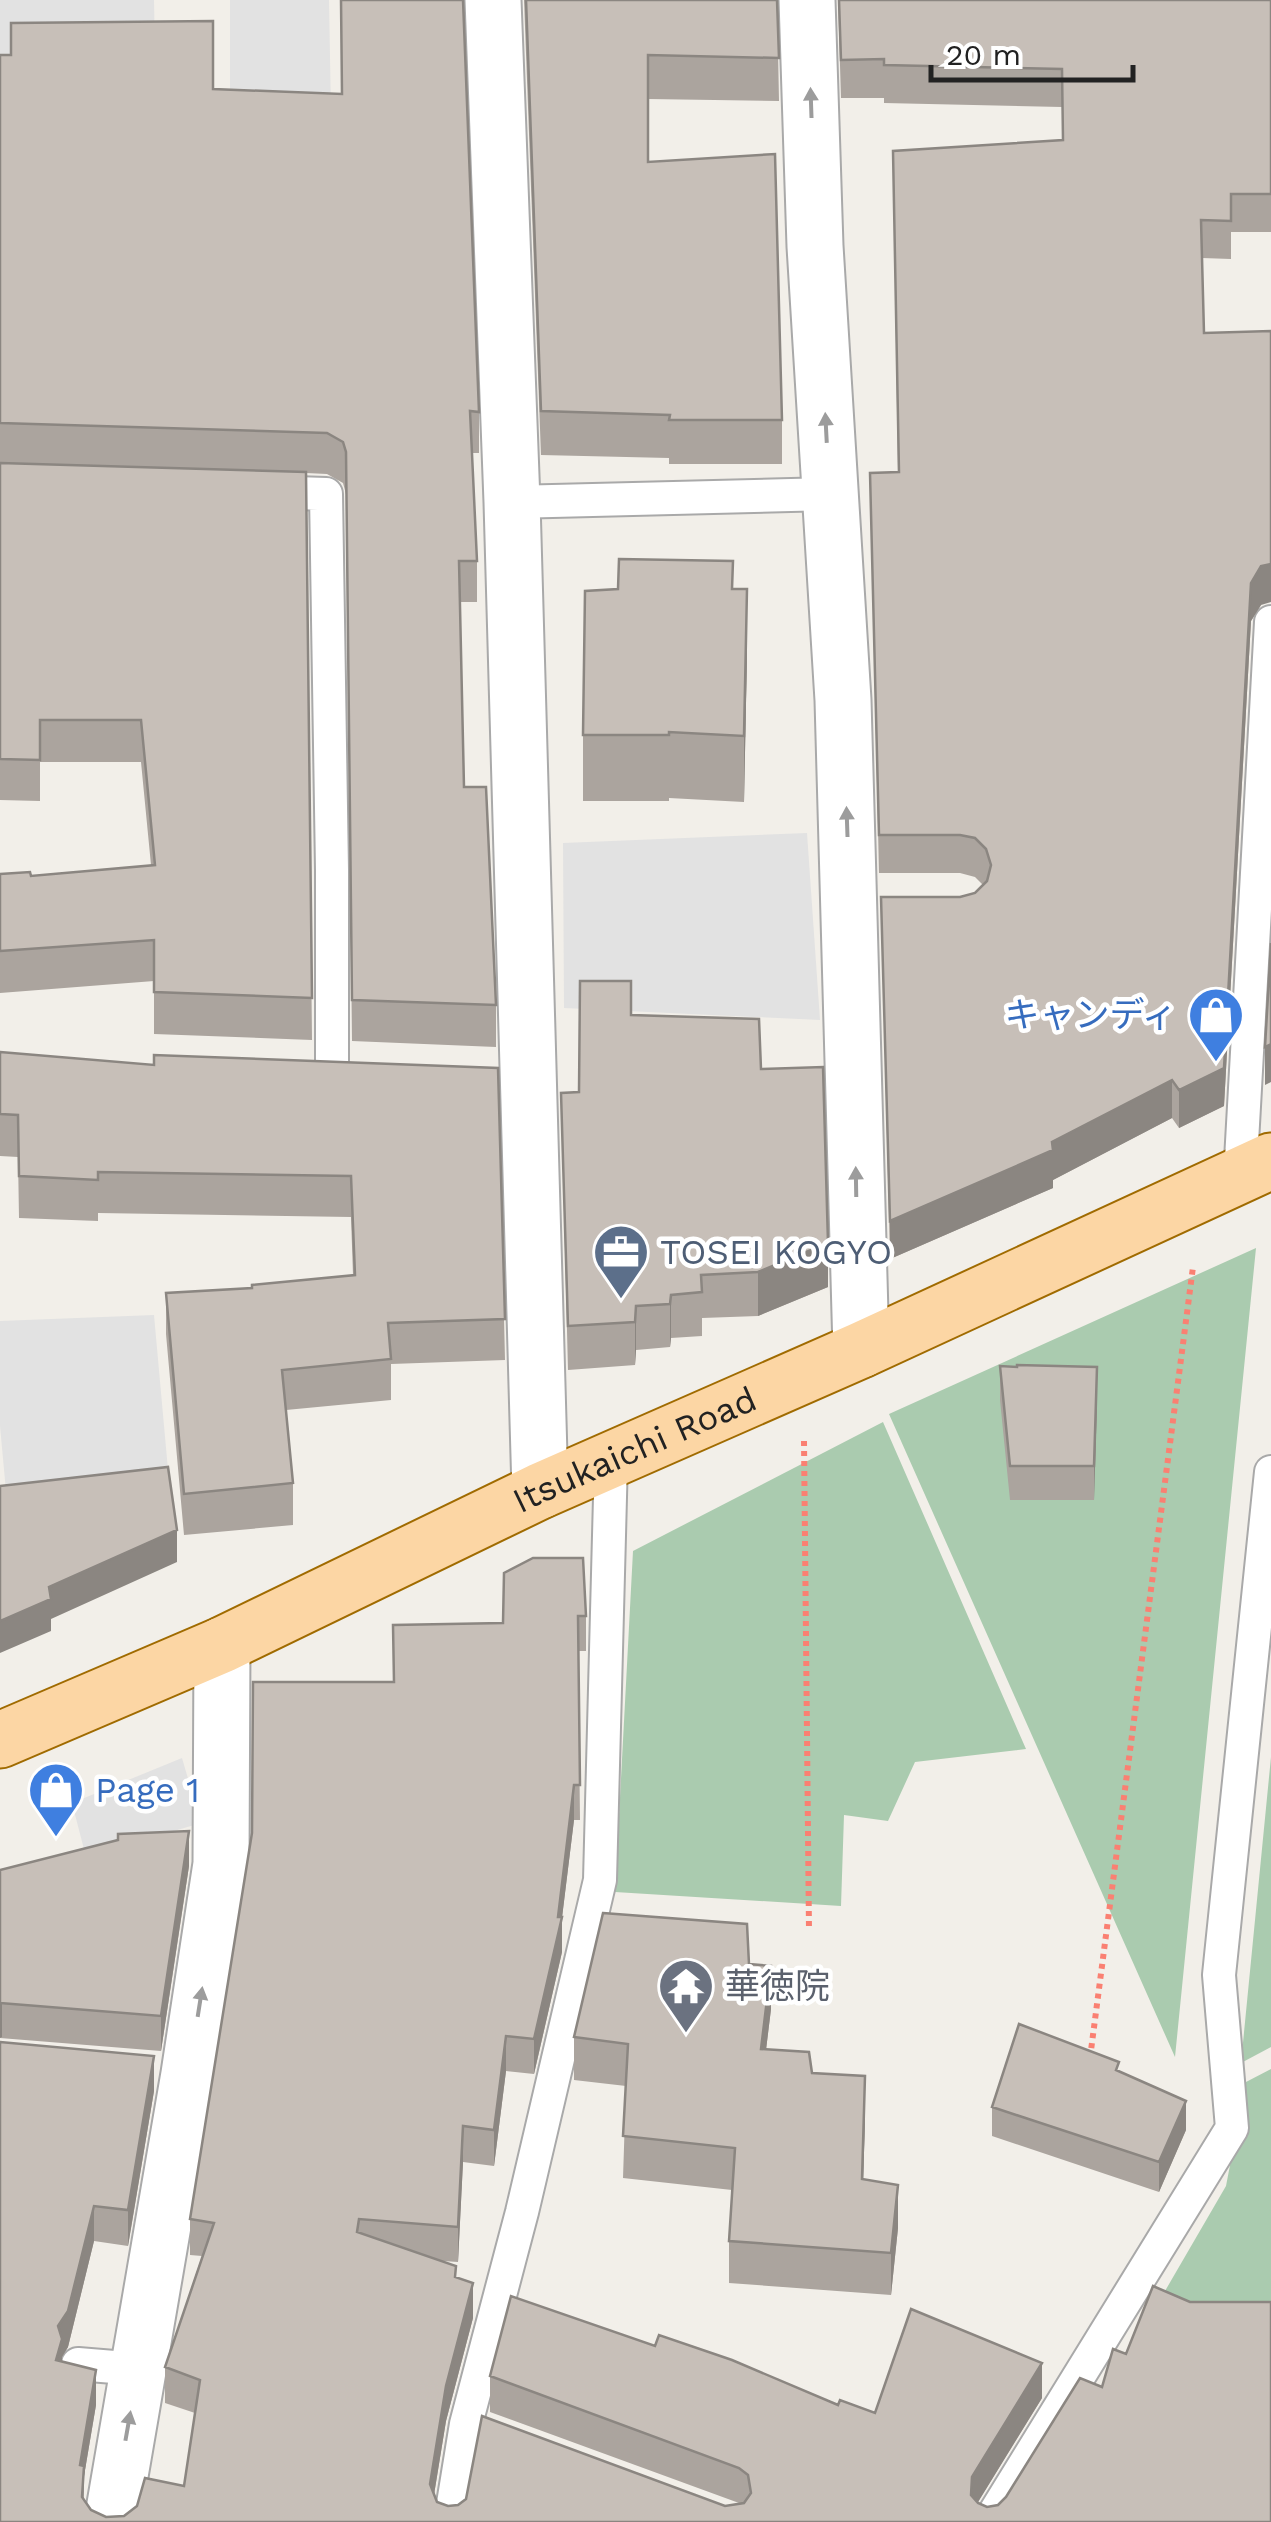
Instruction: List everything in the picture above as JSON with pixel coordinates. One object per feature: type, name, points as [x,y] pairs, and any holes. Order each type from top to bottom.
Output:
[{"type":"main road","name":"Itsukaichi Road","points":[[0,1740],[222,1645],[540,1491],[1256,1170]]},
{"type":"street","points":[[493,0],[512,502],[508,1078],[540,1491]]},
{"type":"street","points":[[808,0],[815,246],[844,700],[861,1350]]},
{"type":"street","points":[[849,904],[904,904]]},
{"type":"street","points":[[312,1071],[390,1074]]},
{"type":"street","points":[[112,2522],[138,2369],[170,2072],[221,1864],[222,1645]]},
{"type":"lane","points":[[230,491],[326,494],[332,870],[312,1071]]},
{"type":"lane","points":[[512,502],[830,494]]},
{"type":"lane","points":[[1256,1170],[1271,622]]},
{"type":"lane","points":[[450,2522],[466,2424],[522,2212],[600,1880],[612,1459]]},
{"type":"lane","points":[[990,2522],[1232,2128],[1219,1975],[1271,1472]]},
{"type":"lane","points":[[78,2364],[138,2369]]},
{"type":"lane","points":[[466,2424],[502,2437]]},
{"type":"path","points":[[1090,2060],[1194,1258]]},
{"type":"path","points":[[804,1440],[809,1930]]},
{"type":"green space","points":[[1256,1248],[1175,2057],[889,1414]]},
{"type":"green space","points":[[883,1422],[1026,1749],[915,1762],[888,1821],[844,1815],[841,1906],[615,1892],[633,1551]]},
{"type":"green space","points":[[1271,1757],[1271,2047],[1241,2063]]},
{"type":"green space","points":[[1271,2069],[1271,2317],[1246,2327],[1165,2291],[1226,2186],[1246,2082]]},
{"type":"shaded area","points":[[0,0],[154,0],[155,54],[0,57]]},
{"type":"shaded area","points":[[230,0],[329,0],[331,114],[230,113]]},
{"type":"shaded area","points":[[807,833],[820,1020],[564,1008],[563,843]]},
{"type":"shaded area","points":[[154,1315],[170,1492],[8,1513],[0,1426],[0,1321]]},
{"type":"shaded area","points":[[182,1758],[201,1823],[86,1857],[72,1803]]},
{"type":"building","points":[[341,0],[463,0],[479,412],[470,411],[477,561],[459,561],[464,787],[486,787],[496,1005],[352,1000],[343,442],[327,433],[0,423],[0,55],[11,55],[11,23],[213,21],[213,89],[342,94]]},
{"type":"building","points":[[526,0],[777,0],[779,58],[648,55],[648,162],[775,154],[782,420],[669,420],[670,415],[541,411]]},
{"type":"building","points":[[839,0],[1271,0],[1271,194],[1231,194],[1231,221],[1201,220],[1204,333],[1271,331],[1271,564],[1261,566],[1251,583],[1224,1068],[1179,1090],[1172,1080],[1052,1142],[1053,1150],[890,1221],[881,897],[960,897],[975,893],[987,881],[991,865],[986,849],[975,838],[879,835],[870,473],[899,472],[893,151],[1063,140],[1062,69],[884,65],[884,59],[841,60]]},
{"type":"building","points":[[0,463],[306,472],[312,998],[154,992],[154,940],[0,951],[0,874],[30,872],[31,876],[155,865],[141,720],[40,720],[40,760],[0,759]]},
{"type":"building","points":[[619,559],[733,561],[732,589],[747,589],[744,736],[669,732],[583,735],[585,591],[618,589]]},
{"type":"building","points":[[1271,943],[1271,1044],[1265,1047]]},
{"type":"building","points":[[580,981],[631,981],[631,1015],[759,1019],[761,1069],[823,1067],[828,1243],[758,1272],[701,1275],[702,1292],[671,1295],[670,1304],[636,1306],[635,1322],[568,1326],[561,1093],[579,1092]]},
{"type":"building","points":[[0,1052],[154,1065],[154,1055],[498,1068],[505,1319],[388,1323],[391,1359],[282,1370],[293,1483],[184,1494],[166,1293],[252,1288],[355,1275],[351,1176],[98,1172],[98,1180],[19,1176],[18,1115],[0,1114]]},
{"type":"building","points":[[1000,1366],[1097,1367],[1094,1466],[1010,1466]]},
{"type":"building","points":[[168,1467],[177,1530],[49,1587],[51,1599],[0,1621],[0,1486]]},
{"type":"building","points":[[533,1558],[583,1558],[586,1616],[578,1616],[580,1785],[574,1785],[558,1917],[562,1917],[534,2039],[506,2036],[494,2130],[463,2126],[458,2227],[359,2219],[357,2232],[456,2266],[455,2277],[473,2283],[446,2386],[430,2484],[437,2502],[458,2505],[466,2499],[482,2416],[725,2506],[744,2503],[751,2493],[748,2475],[739,2468],[490,2376],[511,2296],[655,2346],[659,2335],[732,2360],[838,2405],[840,2400],[875,2413],[911,2309],[1042,2363],[972,2477],[971,2495],[987,2507],[998,2505],[1006,2497],[1080,2378],[1102,2387],[1113,2349],[1126,2354],[1153,2286],[1190,2302],[1271,2302],[1271,2522],[0,2522],[0,2042],[154,2056],[128,2210],[94,2206],[68,2311],[58,2326],[62,2339],[56,2360],[96,2370],[80,2465],[84,2466],[82,2497],[91,2510],[106,2517],[124,2516],[137,2506],[145,2478],[184,2486],[200,2380],[165,2367],[214,2223],[190,2219],[252,1833],[253,1682],[394,1682],[393,1625],[503,1623],[504,1573]]},
{"type":"building","points":[[189,1831],[161,2016],[0,2003],[0,1870],[118,1840],[118,1834]]},
{"type":"building","points":[[603,1913],[747,1924],[749,1964],[771,1966],[761,2049],[809,2052],[812,2073],[865,2076],[862,2179],[898,2185],[891,2253],[729,2241],[735,2148],[623,2136],[628,2044],[574,2037]]},
{"type":"building","points":[[1019,2024],[1119,2062],[1116,2070],[1186,2101],[1159,2162],[992,2107]]},
{"type":"place","name":"キャンディ","points":[[1216,1064]]},
{"type":"place","name":"TOSEI KOGYO","points":[[621,1301]]},
{"type":"place","name":"Page 1","points":[[56,1839]]},
{"type":"place","name":"華徳院","points":[[686,2035]]}]
